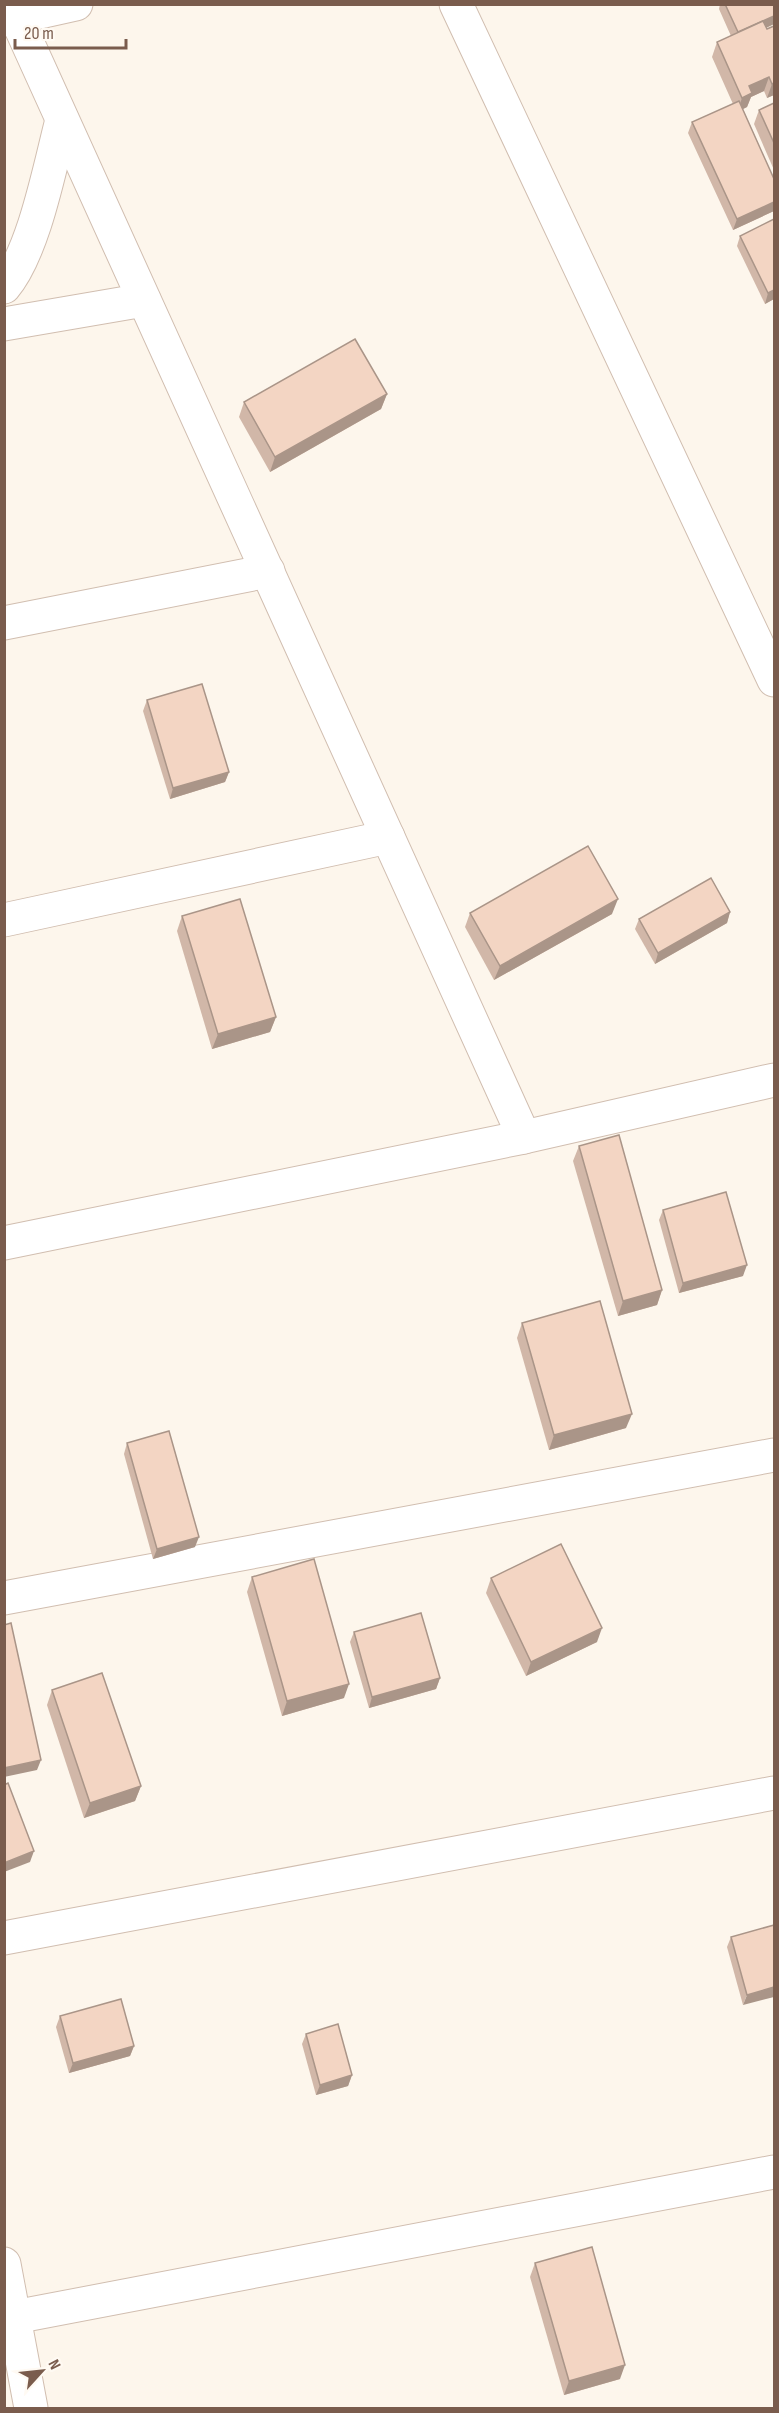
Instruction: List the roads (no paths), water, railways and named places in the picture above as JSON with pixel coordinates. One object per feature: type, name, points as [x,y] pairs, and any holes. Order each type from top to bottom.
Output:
[{"type":"street","points":[[76,4],[10,14],[62,120],[524,1137]]},
{"type":"street","points":[[456,4],[774,680]]},
{"type":"street","points":[[4,287],[15,274],[37,213],[62,120]]},
{"type":"street","points":[[4,324],[144,300]]},
{"type":"street","points":[[4,622],[268,572]]},
{"type":"street","points":[[4,920],[388,837]]},
{"type":"street","points":[[4,1243],[524,1137],[774,1080]]},
{"type":"street","points":[[4,1598],[774,1455]]},
{"type":"street","points":[[4,1938],[774,1793]]},
{"type":"street","points":[[9,2318],[774,2172]]},
{"type":"street","points":[[4,2264],[9,2318],[31,2409]]}]
